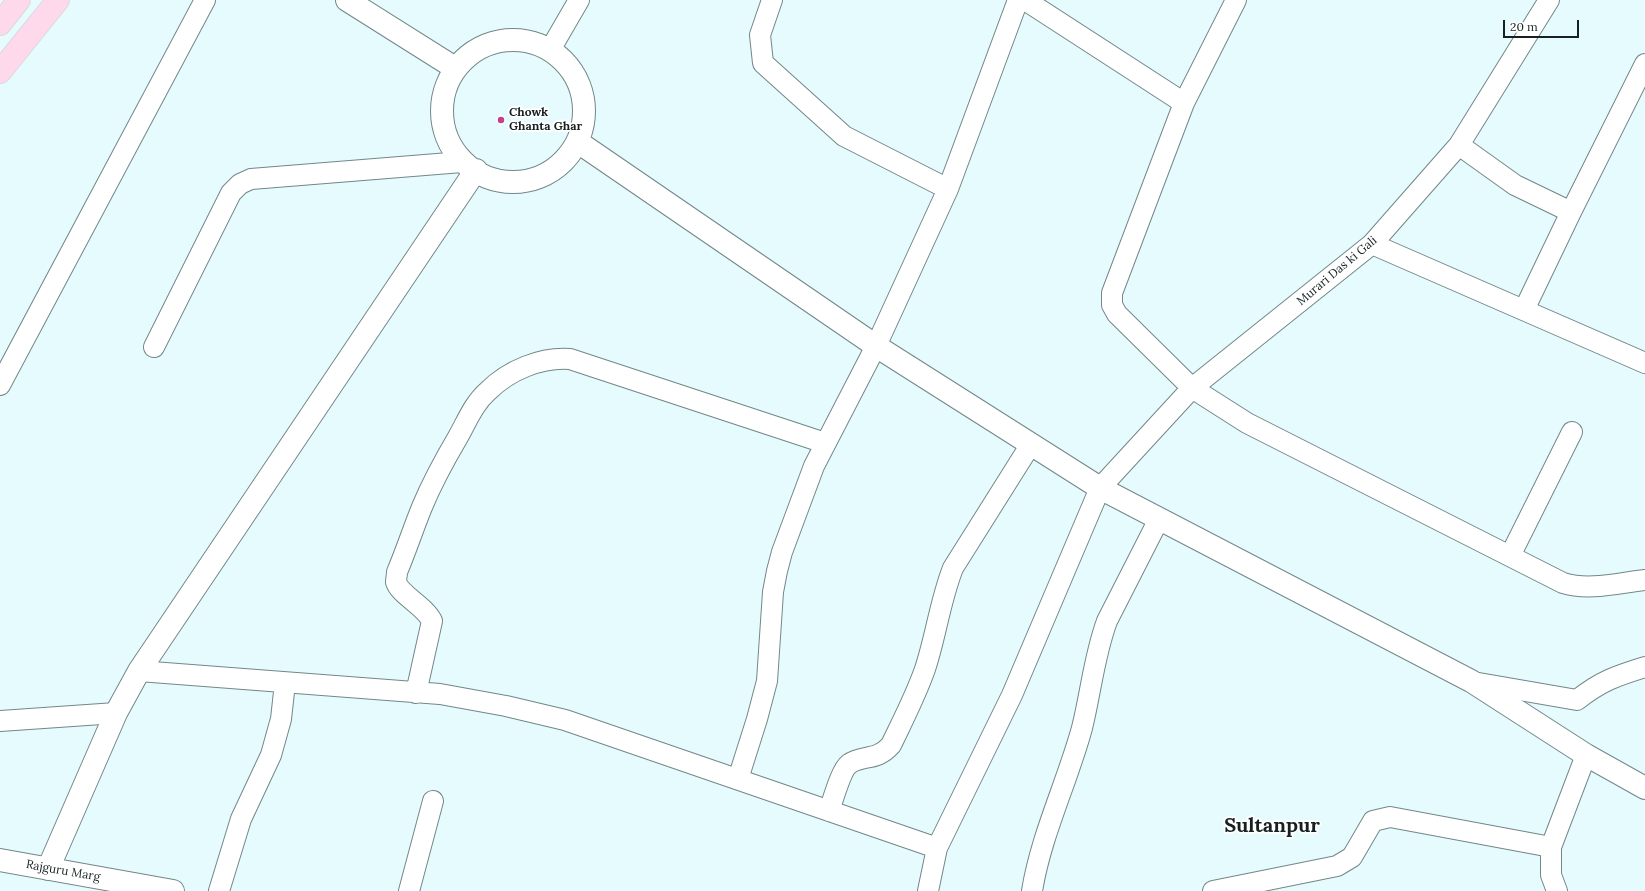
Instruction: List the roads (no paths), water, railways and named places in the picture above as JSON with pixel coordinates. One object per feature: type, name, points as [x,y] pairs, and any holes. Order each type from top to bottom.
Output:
[{"type":"main road","points":[[0,24],[18,0]]},
{"type":"main road","points":[[0,72],[58,0]]},
{"type":"street","points":[[0,385],[205,0]]},
{"type":"street","points":[[347,0],[455,68]]},
{"type":"street","points":[[550,50],[579,0]]},
{"type":"street","points":[[772,0],[760,35],[763,63],[844,136],[948,189]]},
{"type":"street","points":[[738,780],[767,681],[773,592],[782,552],[802,497],[825,443],[876,346],[948,189],[1018,0]]},
{"type":"street","points":[[1026,0],[1184,102]]},
{"type":"street","points":[[1236,0],[1184,102],[1112,293],[1112,305],[1117,314],[1192,388],[1247,423],[1563,583],[1573,586],[1587,587],[1645,580]]},
{"type":"street","name":"Murari Das ki Gali","points":[[928,891],[937,848],[1012,695],[1100,488],[1192,388],[1372,244],[1459,145],[1549,0]]},
{"type":"street","points":[[517,40],[550,50],[575,75],[577,81],[585,108],[578,142],[556,169],[525,182],[491,180],[469,166],[444,133],[442,99],[455,68],[482,46],[517,40]]},
{"type":"street","points":[[1524,310],[1645,64]]},
{"type":"street","points":[[578,142],[876,346],[1100,488],[1471,682],[1586,755],[1645,788]]},
{"type":"street","points":[[1459,145],[1515,185],[1571,212]]},
{"type":"street","points":[[154,348],[231,193],[240,184],[251,179],[469,166]]},
{"type":"street","points":[[48,869],[116,713],[139,671],[469,166]]},
{"type":"street","points":[[1372,244],[1645,362]]},
{"type":"street","points":[[416,692],[432,622],[429,615],[399,588],[396,581],[398,572],[422,506],[477,402],[497,382],[510,374],[546,360],[570,359],[825,443]]},
{"type":"street","points":[[1510,556],[1572,432]]},
{"type":"street","points":[[829,810],[845,768],[855,762],[878,756],[890,745],[918,688],[925,669],[934,641],[946,585],[953,568],[1031,444]]},
{"type":"street","points":[[1032,891],[1041,848],[1082,729],[1101,638],[1107,621],[1159,519]]},
{"type":"street","points":[[1471,682],[1577,700],[1592,688],[1610,678],[1645,667]]},
{"type":"street","points":[[139,671],[440,694],[506,706],[565,720],[937,848]]},
{"type":"street","points":[[219,891],[241,819],[271,755],[281,719],[285,682]]},
{"type":"street","points":[[0,721],[116,713]]},
{"type":"street","points":[[1557,891],[1551,875],[1550,847],[1586,755]]},
{"type":"street","points":[[410,891],[433,801]]},
{"type":"street","points":[[1213,891],[1337,866],[1352,857],[1372,821],[1390,817],[1550,847]]},
{"type":"street","name":"Rajguru Marg","points":[[0,860],[173,891]]},
{"type":"place","name":"Chowk Ghanta Ghar","points":[[501,120]]},
{"type":"district","name":"Sultanpur","points":[[1272,826]]}]
